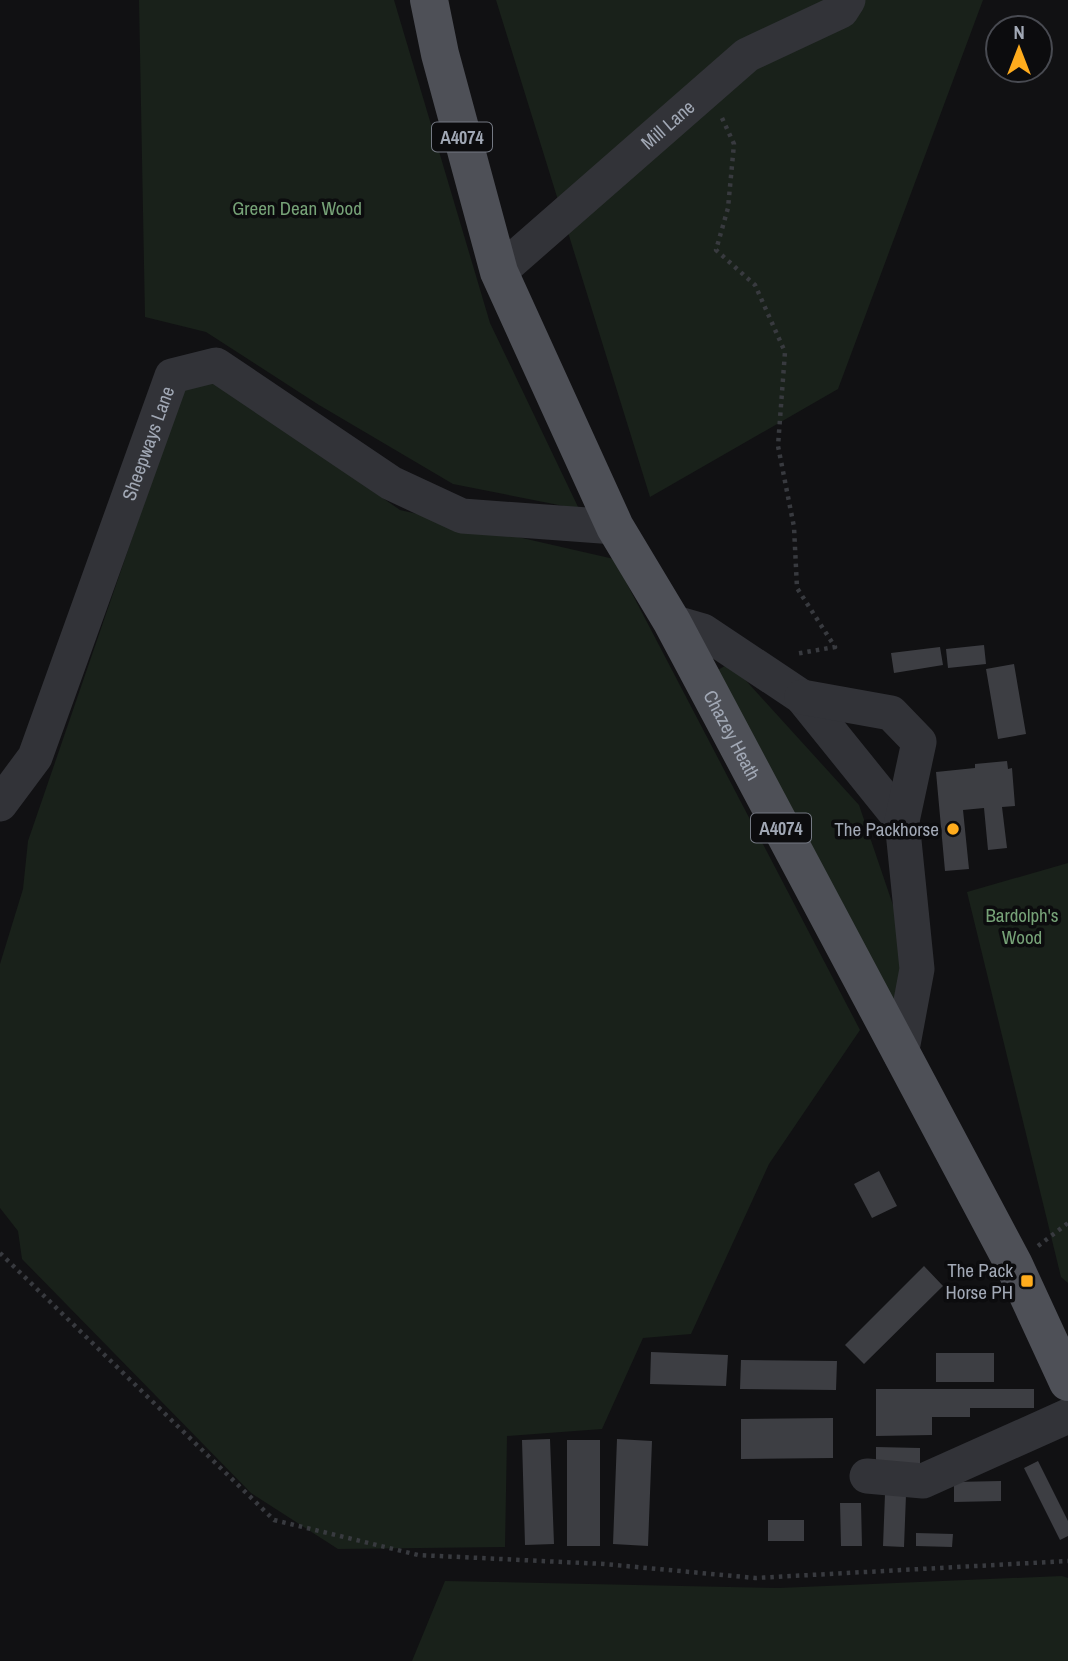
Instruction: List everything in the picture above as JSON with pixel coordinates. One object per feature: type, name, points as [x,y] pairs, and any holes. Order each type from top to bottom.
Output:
[{"type":"main road","name":"A4074","points":[[429,0],[440,54],[499,272]]},
{"type":"main road","name":"Chazey Heath","points":[[499,272],[615,527],[672,622],[1014,1265],[1068,1382]]},
{"type":"street","name":"Mill Lane","points":[[499,272],[747,55],[841,11],[848,0]]},
{"type":"street","name":"Sheepways Lane","points":[[0,804],[35,757],[172,376],[216,365],[391,483],[463,516],[615,527]]},
{"type":"street","points":[[672,622],[703,631],[802,697],[902,821]]},
{"type":"street","points":[[802,697],[891,713],[919,742],[902,821],[917,969],[901,1055]]},
{"type":"street","points":[[867,1476],[923,1481],[1068,1416]]},
{"type":"path","points":[[708,88],[734,144],[728,208],[716,250],[755,285],[785,352],[778,446],[794,527],[797,588],[835,647],[750,663]]},
{"type":"path","points":[[0,1253],[274,1520],[418,1555],[604,1564],[755,1578],[1068,1561]]},
{"type":"green space","name":"Green Dean Wood","points":[[139,0],[394,0],[490,323],[579,509],[453,484],[319,405],[206,332],[145,317]]},
{"type":"green space","points":[[496,0],[983,0],[838,389],[650,497]]},
{"type":"green space","points":[[217,383],[400,510],[614,559],[860,1030],[769,1164],[691,1334],[643,1338],[602,1429],[507,1436],[505,1547],[338,1549],[251,1493],[22,1259],[18,1231],[0,1208],[0,964],[23,889],[28,841],[184,387]]},
{"type":"green space","points":[[730,663],[859,805],[895,911],[905,959],[895,1006],[716,671]]},
{"type":"green space","name":"Bardolph's Wood","points":[[1068,863],[1068,1283],[1061,1277],[967,892]]},
{"type":"green space","points":[[1062,1576],[1068,1578],[1068,1661],[412,1661],[445,1581],[779,1588]]},
{"type":"building","points":[[984,645],[986,664],[948,668],[946,649]]},
{"type":"building","points":[[940,647],[943,665],[894,673],[891,653]]},
{"type":"building","points":[[1014,664],[1026,734],[998,739],[986,669]]},
{"type":"building","name":"The Packhorse","points":[[1007,761],[1008,769],[1012,768],[1015,806],[1002,807],[1007,848],[988,850],[984,808],[963,810],[969,869],[945,871],[936,772]]},
{"type":"building","points":[[879,1171],[897,1206],[872,1218],[854,1184]]},
{"type":"building","points":[[924,1266],[943,1286],[864,1364],[845,1345]]},
{"type":"building","points":[[651,1352],[728,1355],[726,1386],[650,1384]]},
{"type":"building","points":[[936,1353],[994,1353],[994,1382],[936,1382]]},
{"type":"building","points":[[741,1360],[837,1361],[836,1390],[740,1389]]},
{"type":"building","points":[[876,1389],[1034,1389],[1034,1408],[970,1408],[970,1417],[932,1417],[932,1435],[876,1436]]},
{"type":"building","points":[[833,1418],[833,1458],[741,1459],[741,1419]]},
{"type":"building","points":[[550,1439],[554,1544],[525,1545],[522,1440]]},
{"type":"building","points":[[617,1439],[652,1441],[648,1546],[613,1544]]},
{"type":"building","points":[[567,1440],[600,1440],[600,1546],[567,1546]]},
{"type":"building","points":[[876,1447],[920,1448],[920,1466],[876,1465]]},
{"type":"building","points":[[1038,1461],[1068,1521],[1068,1536],[1060,1540],[1024,1468]]},
{"type":"building","points":[[1001,1481],[1001,1501],[954,1502],[954,1482]]},
{"type":"building","points":[[885,1494],[906,1495],[904,1547],[883,1546]]},
{"type":"building","points":[[840,1503],[861,1503],[862,1546],[841,1546]]},
{"type":"building","points":[[768,1520],[804,1520],[804,1541],[768,1541]]},
{"type":"building","points":[[916,1533],[953,1534],[952,1547],[916,1546]]},
{"type":"place","name":"The Packhorse","points":[[953,829]]},
{"type":"place","name":"The Pack Horse PH","points":[[1027,1281]]}]
